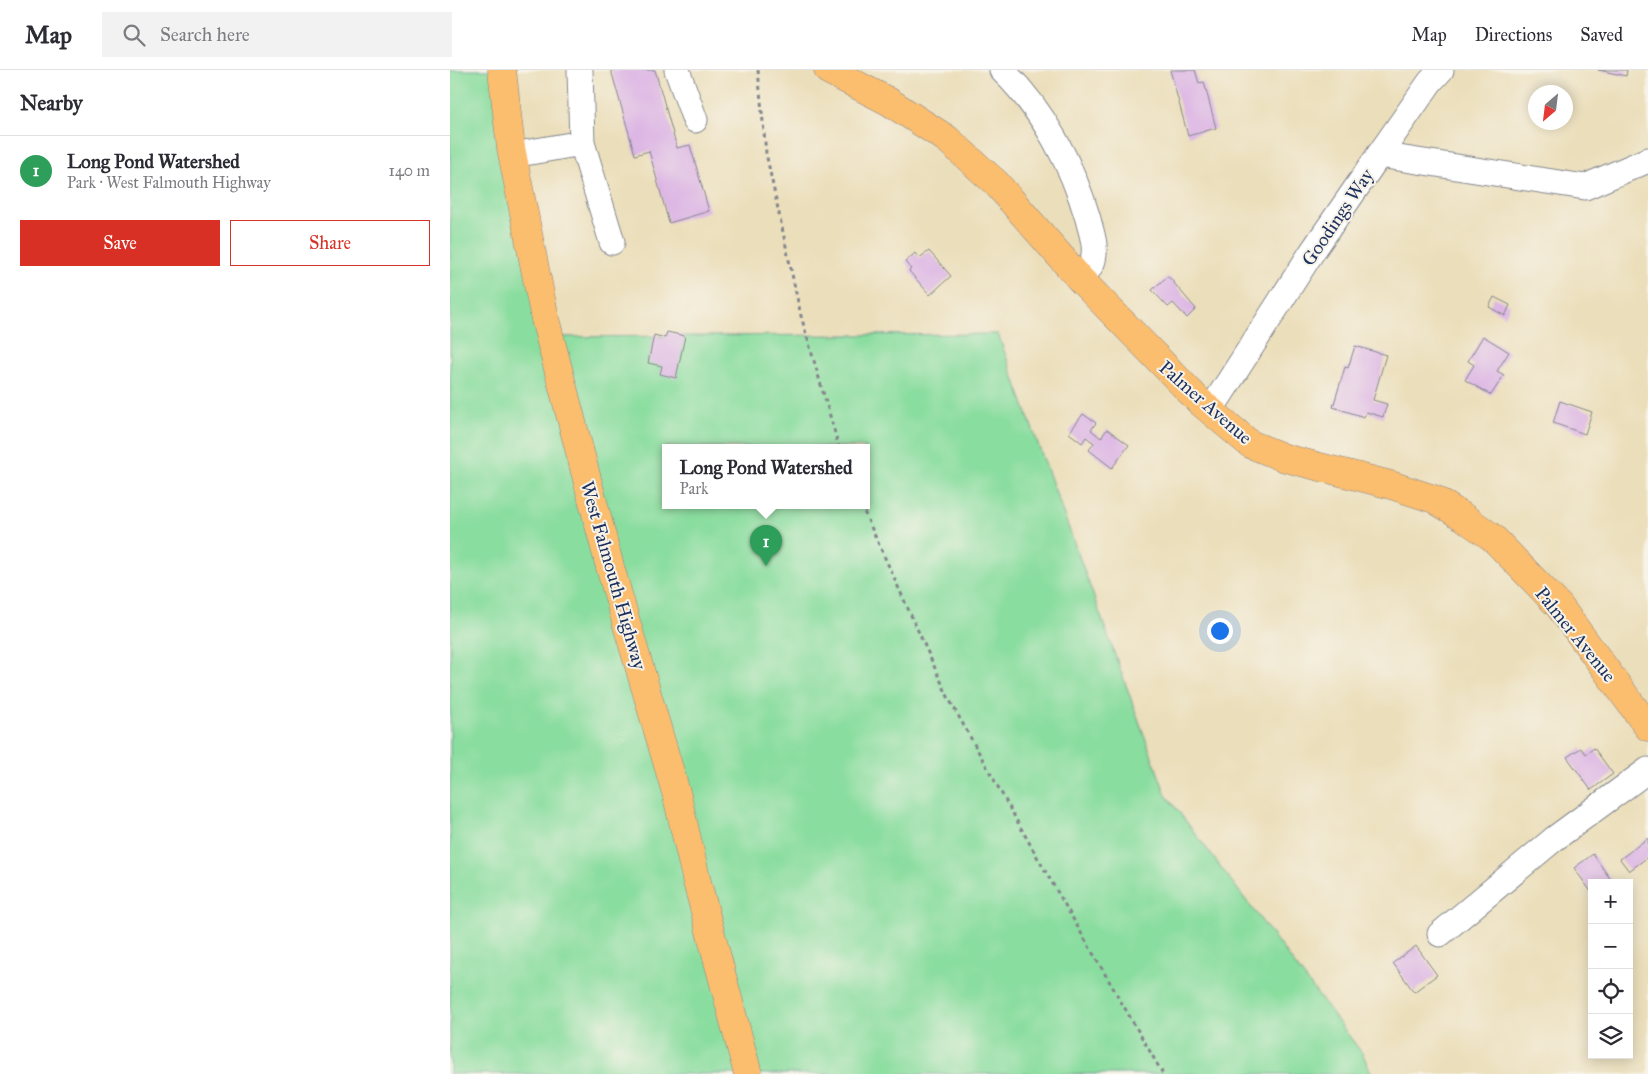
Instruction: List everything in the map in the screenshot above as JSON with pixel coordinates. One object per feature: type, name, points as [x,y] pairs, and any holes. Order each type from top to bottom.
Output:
[{"type":"main road","name":"West Falmouth Highway","points":[[502,70],[513,155],[545,319],[610,567],[677,796],[696,878],[748,1074]]},
{"type":"main road","name":"Palmer Avenue","points":[[833,73],[888,101],[947,139],[996,183],[1081,280],[1133,335],[1210,411],[1250,444],[1285,458],[1391,484],[1434,499],[1493,538],[1559,606],[1648,727]]},
{"type":"street","points":[[580,70],[582,143],[612,242]]},
{"type":"street","points":[[677,70],[695,120]]},
{"type":"street","points":[[1379,154],[1430,82],[1441,70]]},
{"type":"street","points":[[1009,72],[1042,119],[1070,170],[1084,208],[1094,242],[1093,260],[1081,280]]},
{"type":"street","points":[[513,155],[582,143]]},
{"type":"street","name":"Goodings Way","points":[[1210,411],[1312,252],[1379,154],[1585,187],[1648,160]]},
{"type":"street","points":[[1440,934],[1554,839],[1648,770]]},
{"type":"path","points":[[758,70],[766,154],[801,316],[838,444]]},
{"type":"path","points":[[863,509],[949,699],[1162,1074]]},
{"type":"green space","points":[[450,70],[507,70],[548,337],[998,334],[1166,795],[1362,1053],[1372,1074],[450,1074]]},
{"type":"building","points":[[611,70],[655,70],[677,148],[690,145],[709,211],[669,223],[649,151],[635,155]]},
{"type":"building","points":[[1170,70],[1195,70],[1199,83],[1204,82],[1216,128],[1188,136]]},
{"type":"building","points":[[1598,70],[1627,70],[1626,76]]},
{"type":"building","points":[[929,251],[951,276],[930,295],[909,271],[911,269],[905,262],[915,253],[919,258]]},
{"type":"building","points":[[1168,276],[1196,309],[1187,318],[1173,303],[1168,307],[1152,290]]},
{"type":"building","points":[[1494,297],[1510,305],[1505,316],[1489,307]]},
{"type":"building","points":[[667,332],[685,336],[676,378],[660,374],[662,366],[648,363],[654,335],[665,338]]},
{"type":"building","points":[[1483,336],[1509,352],[1497,371],[1504,375],[1491,395],[1465,380],[1474,365],[1468,361]]},
{"type":"building","points":[[1355,346],[1386,355],[1373,400],[1387,404],[1383,417],[1366,412],[1364,417],[1333,407],[1345,367],[1348,368]]},
{"type":"building","points":[[1560,401],[1592,412],[1585,434],[1553,423]]},
{"type":"building","points":[[1083,414],[1096,423],[1091,430],[1101,438],[1107,429],[1129,445],[1112,468],[1089,450],[1094,443],[1086,437],[1082,443],[1069,433]]},
{"type":"building","points":[[1581,748],[1586,754],[1594,748],[1613,774],[1591,790],[1567,757]]},
{"type":"building","points":[[1648,838],[1648,857],[1629,871],[1620,859]]},
{"type":"building","points":[[1593,854],[1610,879],[1588,879],[1588,887],[1574,868]]},
{"type":"building","points":[[1416,946],[1437,975],[1414,992],[1393,963]]},
{"type":"place","name":"Long Pond Watershed","points":[[766,566]]}]
